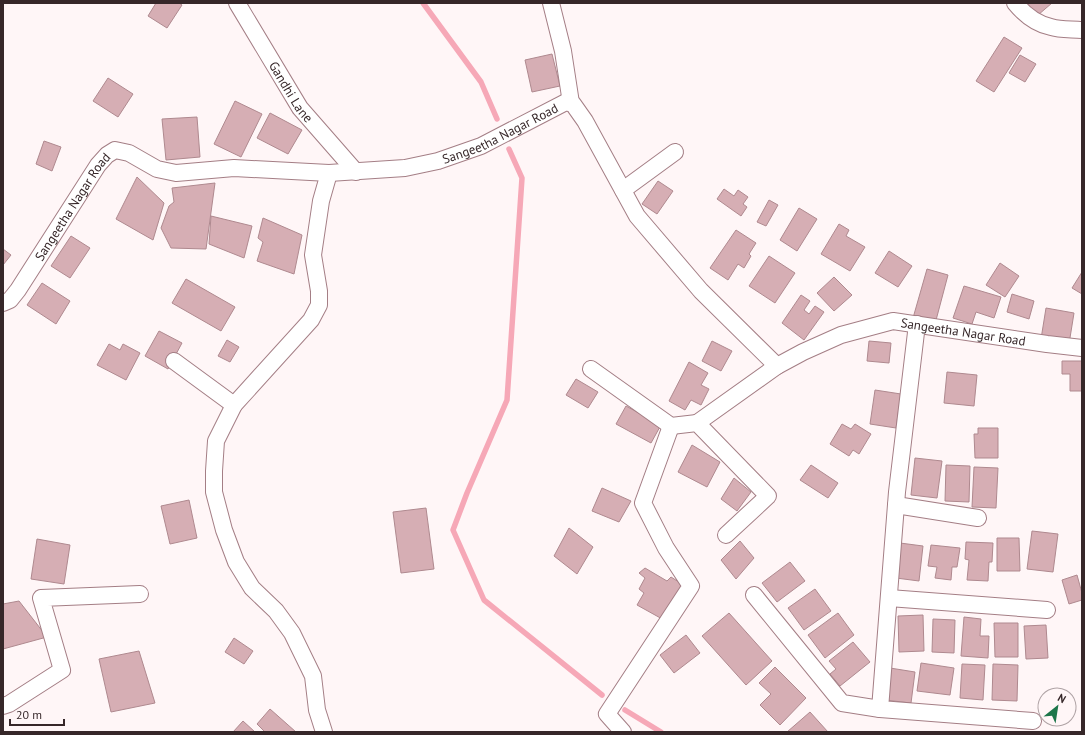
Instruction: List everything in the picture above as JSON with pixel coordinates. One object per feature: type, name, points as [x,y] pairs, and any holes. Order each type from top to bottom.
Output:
[{"type":"street","name":"Gandhi Lane","points":[[237,3],[300,108],[356,172]]},
{"type":"street","points":[[551,3],[563,50],[571,103]]},
{"type":"street","points":[[1016,3],[1021,11],[1051,27],[1082,30]]},
{"type":"street","name":"Sangeetha Nagar Road","points":[[3,303],[10,300],[18,290],[98,165],[107,155],[115,150],[130,154],[157,169],[176,173],[234,168],[329,173],[405,168],[438,161],[481,146],[563,102],[571,103],[585,121],[637,216],[701,291],[777,366],[803,352],[841,335],[893,321],[1082,348]]},
{"type":"street","points":[[623,190],[676,152]]},
{"type":"street","points":[[324,732],[316,710],[313,676],[292,633],[276,610],[252,588],[236,562],[219,513],[214,492],[214,471],[216,441],[234,404],[311,320],[319,305],[320,291],[313,255],[321,201],[329,173]]},
{"type":"street","points":[[880,708],[896,505],[917,324]]},
{"type":"street","points":[[174,361],[234,404]]},
{"type":"street","points":[[591,370],[671,426],[697,423],[777,366]]},
{"type":"street","points":[[697,423],[768,496],[726,535]]},
{"type":"street","points":[[622,732],[607,714],[691,586],[666,548],[643,503],[671,426]]},
{"type":"street","points":[[896,505],[978,518]]},
{"type":"street","points":[[3,706],[9,704],[62,670],[41,598],[140,594]]},
{"type":"street","points":[[754,595],[842,703],[880,708],[1033,721]]},
{"type":"street","points":[[889,598],[1047,610]]},
{"type":"building","points":[[156,3],[179,3],[182,5],[167,28],[148,16]]},
{"type":"building","points":[[1026,3],[1052,3],[1038,15]]},
{"type":"building","points":[[1004,37],[1022,48],[994,92],[976,81]]},
{"type":"building","points":[[552,54],[560,86],[532,92],[525,60]]},
{"type":"building","points":[[1020,55],[1036,64],[1025,82],[1009,73]]},
{"type":"building","points":[[108,78],[133,94],[118,117],[93,101]]},
{"type":"building","points":[[235,101],[262,114],[241,157],[214,144]]},
{"type":"building","points":[[270,113],[302,130],[288,154],[257,138]]},
{"type":"building","points":[[197,117],[200,157],[166,160],[162,119]]},
{"type":"building","points":[[44,141],[61,147],[52,171],[36,164]]},
{"type":"building","points":[[137,177],[164,203],[153,240],[116,219]]},
{"type":"building","points":[[658,181],[673,191],[657,214],[642,204]]},
{"type":"building","points":[[215,183],[206,249],[171,248],[161,228],[169,206],[174,202],[172,188]]},
{"type":"building","points":[[724,189],[734,196],[738,190],[748,197],[743,204],[747,207],[741,216],[717,199]]},
{"type":"building","points":[[769,200],[778,205],[766,226],[757,222]]},
{"type":"building","points":[[799,208],[817,219],[797,251],[780,240]]},
{"type":"building","points":[[211,216],[252,226],[244,258],[209,244]]},
{"type":"building","points":[[263,218],[302,235],[294,274],[257,261],[263,242],[258,238]]},
{"type":"building","points":[[839,224],[849,230],[846,236],[865,247],[850,271],[821,254]]},
{"type":"building","points":[[736,230],[756,243],[749,254],[751,256],[744,268],[738,264],[728,280],[710,268]]},
{"type":"building","points":[[71,236],[90,248],[70,278],[51,266]]},
{"type":"building","points":[[3,249],[11,255],[3,265]]},
{"type":"building","points":[[889,251],[912,266],[898,287],[875,273]]},
{"type":"building","points":[[769,256],[795,273],[775,303],[749,286]]},
{"type":"building","points":[[1000,263],[1019,276],[1005,297],[986,285]]},
{"type":"building","points":[[927,269],[948,275],[935,324],[913,318]]},
{"type":"building","points":[[1082,272],[1082,294],[1072,288]]},
{"type":"building","points":[[834,277],[852,295],[834,311],[817,293]]},
{"type":"building","points":[[186,279],[235,307],[221,331],[172,303]]},
{"type":"building","points":[[42,283],[70,301],[56,324],[27,305]]},
{"type":"building","points":[[964,286],[1001,297],[994,318],[976,312],[972,324],[953,318]]},
{"type":"building","points":[[1012,294],[1034,301],[1029,319],[1007,312]]},
{"type":"building","points":[[801,295],[810,301],[804,310],[809,314],[815,306],[824,312],[804,340],[782,323]]},
{"type":"building","points":[[1046,308],[1074,313],[1069,344],[1041,339]]},
{"type":"building","points":[[159,331],[182,343],[168,369],[145,356]]},
{"type":"building","points":[[227,340],[239,347],[230,362],[218,356]]},
{"type":"building","points":[[712,341],[732,351],[721,371],[702,361]]},
{"type":"building","points":[[869,341],[891,343],[889,363],[867,361]]},
{"type":"building","points":[[109,344],[120,350],[123,344],[140,353],[126,380],[97,365]]},
{"type":"building","points":[[1062,361],[1082,361],[1082,391],[1070,391],[1070,374],[1062,374]]},
{"type":"building","points":[[689,362],[708,373],[701,385],[709,389],[701,405],[691,400],[685,410],[669,401]]},
{"type":"building","points":[[947,372],[977,375],[974,406],[944,403]]},
{"type":"building","points":[[576,379],[598,392],[588,408],[566,395]]},
{"type":"building","points":[[875,390],[901,394],[896,428],[870,424]]},
{"type":"building","points":[[626,406],[661,425],[651,443],[616,424]]},
{"type":"building","points":[[842,424],[851,429],[855,424],[871,434],[859,454],[853,450],[849,456],[830,444]]},
{"type":"building","points":[[978,428],[998,428],[998,458],[975,458],[974,434],[978,434]]},
{"type":"building","points":[[692,445],[720,462],[707,487],[678,472]]},
{"type":"building","points":[[915,458],[942,461],[937,498],[911,495]]},
{"type":"building","points":[[811,465],[838,483],[828,498],[800,480]]},
{"type":"building","points":[[946,465],[970,466],[969,502],[945,501]]},
{"type":"building","points":[[974,467],[998,468],[996,508],[972,507]]},
{"type":"building","points":[[734,478],[751,492],[737,511],[721,499]]},
{"type":"building","points":[[602,488],[631,501],[619,522],[592,511]]},
{"type":"building","points":[[189,500],[197,538],[170,544],[161,506]]},
{"type":"building","points":[[426,508],[434,569],[401,573],[393,512]]},
{"type":"building","points":[[569,528],[593,547],[577,574],[554,556]]},
{"type":"building","points":[[1032,531],[1058,534],[1053,572],[1027,569]]},
{"type":"building","points":[[997,538],[1019,538],[1020,571],[997,571]]},
{"type":"building","points":[[37,539],[70,545],[64,584],[31,579]]},
{"type":"building","points":[[740,541],[754,558],[736,579],[721,560]]},
{"type":"building","points":[[966,542],[993,543],[992,562],[989,562],[988,581],[967,580],[969,560],[965,559]]},
{"type":"building","points":[[900,543],[923,546],[919,581],[896,578]]},
{"type":"building","points":[[931,545],[960,548],[957,567],[952,567],[951,580],[935,578],[937,567],[928,566]]},
{"type":"building","points":[[790,562],[805,581],[777,602],[762,583]]},
{"type":"building","points":[[645,568],[667,581],[671,577],[682,584],[664,620],[637,605],[644,593],[639,589],[645,578],[639,573]]},
{"type":"building","points":[[1077,575],[1082,593],[1082,600],[1069,604],[1062,580]]},
{"type":"building","points":[[815,589],[831,611],[804,630],[788,608]]},
{"type":"building","points":[[19,601],[47,637],[3,649],[3,604]]},
{"type":"building","points":[[729,613],[772,661],[746,685],[702,636]]},
{"type":"building","points":[[838,613],[854,635],[825,658],[808,635]]},
{"type":"building","points":[[923,615],[924,651],[899,652],[898,616]]},
{"type":"building","points":[[964,617],[981,619],[980,636],[989,636],[988,658],[961,656]]},
{"type":"building","points":[[933,619],[955,620],[954,653],[932,652]]},
{"type":"building","points":[[994,623],[1018,623],[1018,657],[995,657]]},
{"type":"building","points":[[1046,625],[1048,658],[1026,659],[1024,626]]},
{"type":"building","points":[[686,635],[700,653],[674,673],[660,655]]},
{"type":"building","points":[[234,638],[253,651],[244,664],[225,652]]},
{"type":"building","points":[[853,642],[870,662],[840,686],[830,674],[836,669],[829,661]]},
{"type":"building","points":[[139,651],[155,703],[111,712],[99,659]]},
{"type":"building","points":[[921,663],[954,668],[950,695],[917,691]]},
{"type":"building","points":[[962,664],[985,665],[983,700],[960,698]]},
{"type":"building","points":[[993,664],[1018,665],[1017,701],[992,700]]},
{"type":"building","points":[[775,667],[806,698],[780,725],[760,705],[771,694],[759,683]]},
{"type":"building","points":[[890,668],[915,672],[911,703],[885,700]]},
{"type":"building","points":[[270,709],[296,732],[265,732],[257,724]]},
{"type":"building","points":[[810,712],[828,732],[787,732]]},
{"type":"building","points":[[243,721],[255,732],[233,732]]},
{"type":"waterway","points":[[423,3],[481,82],[497,119]]},
{"type":"waterway","points":[[509,149],[522,178],[507,400],[467,493],[453,530],[484,600],[602,695]]},
{"type":"waterway","points":[[625,710],[661,732]]}]
